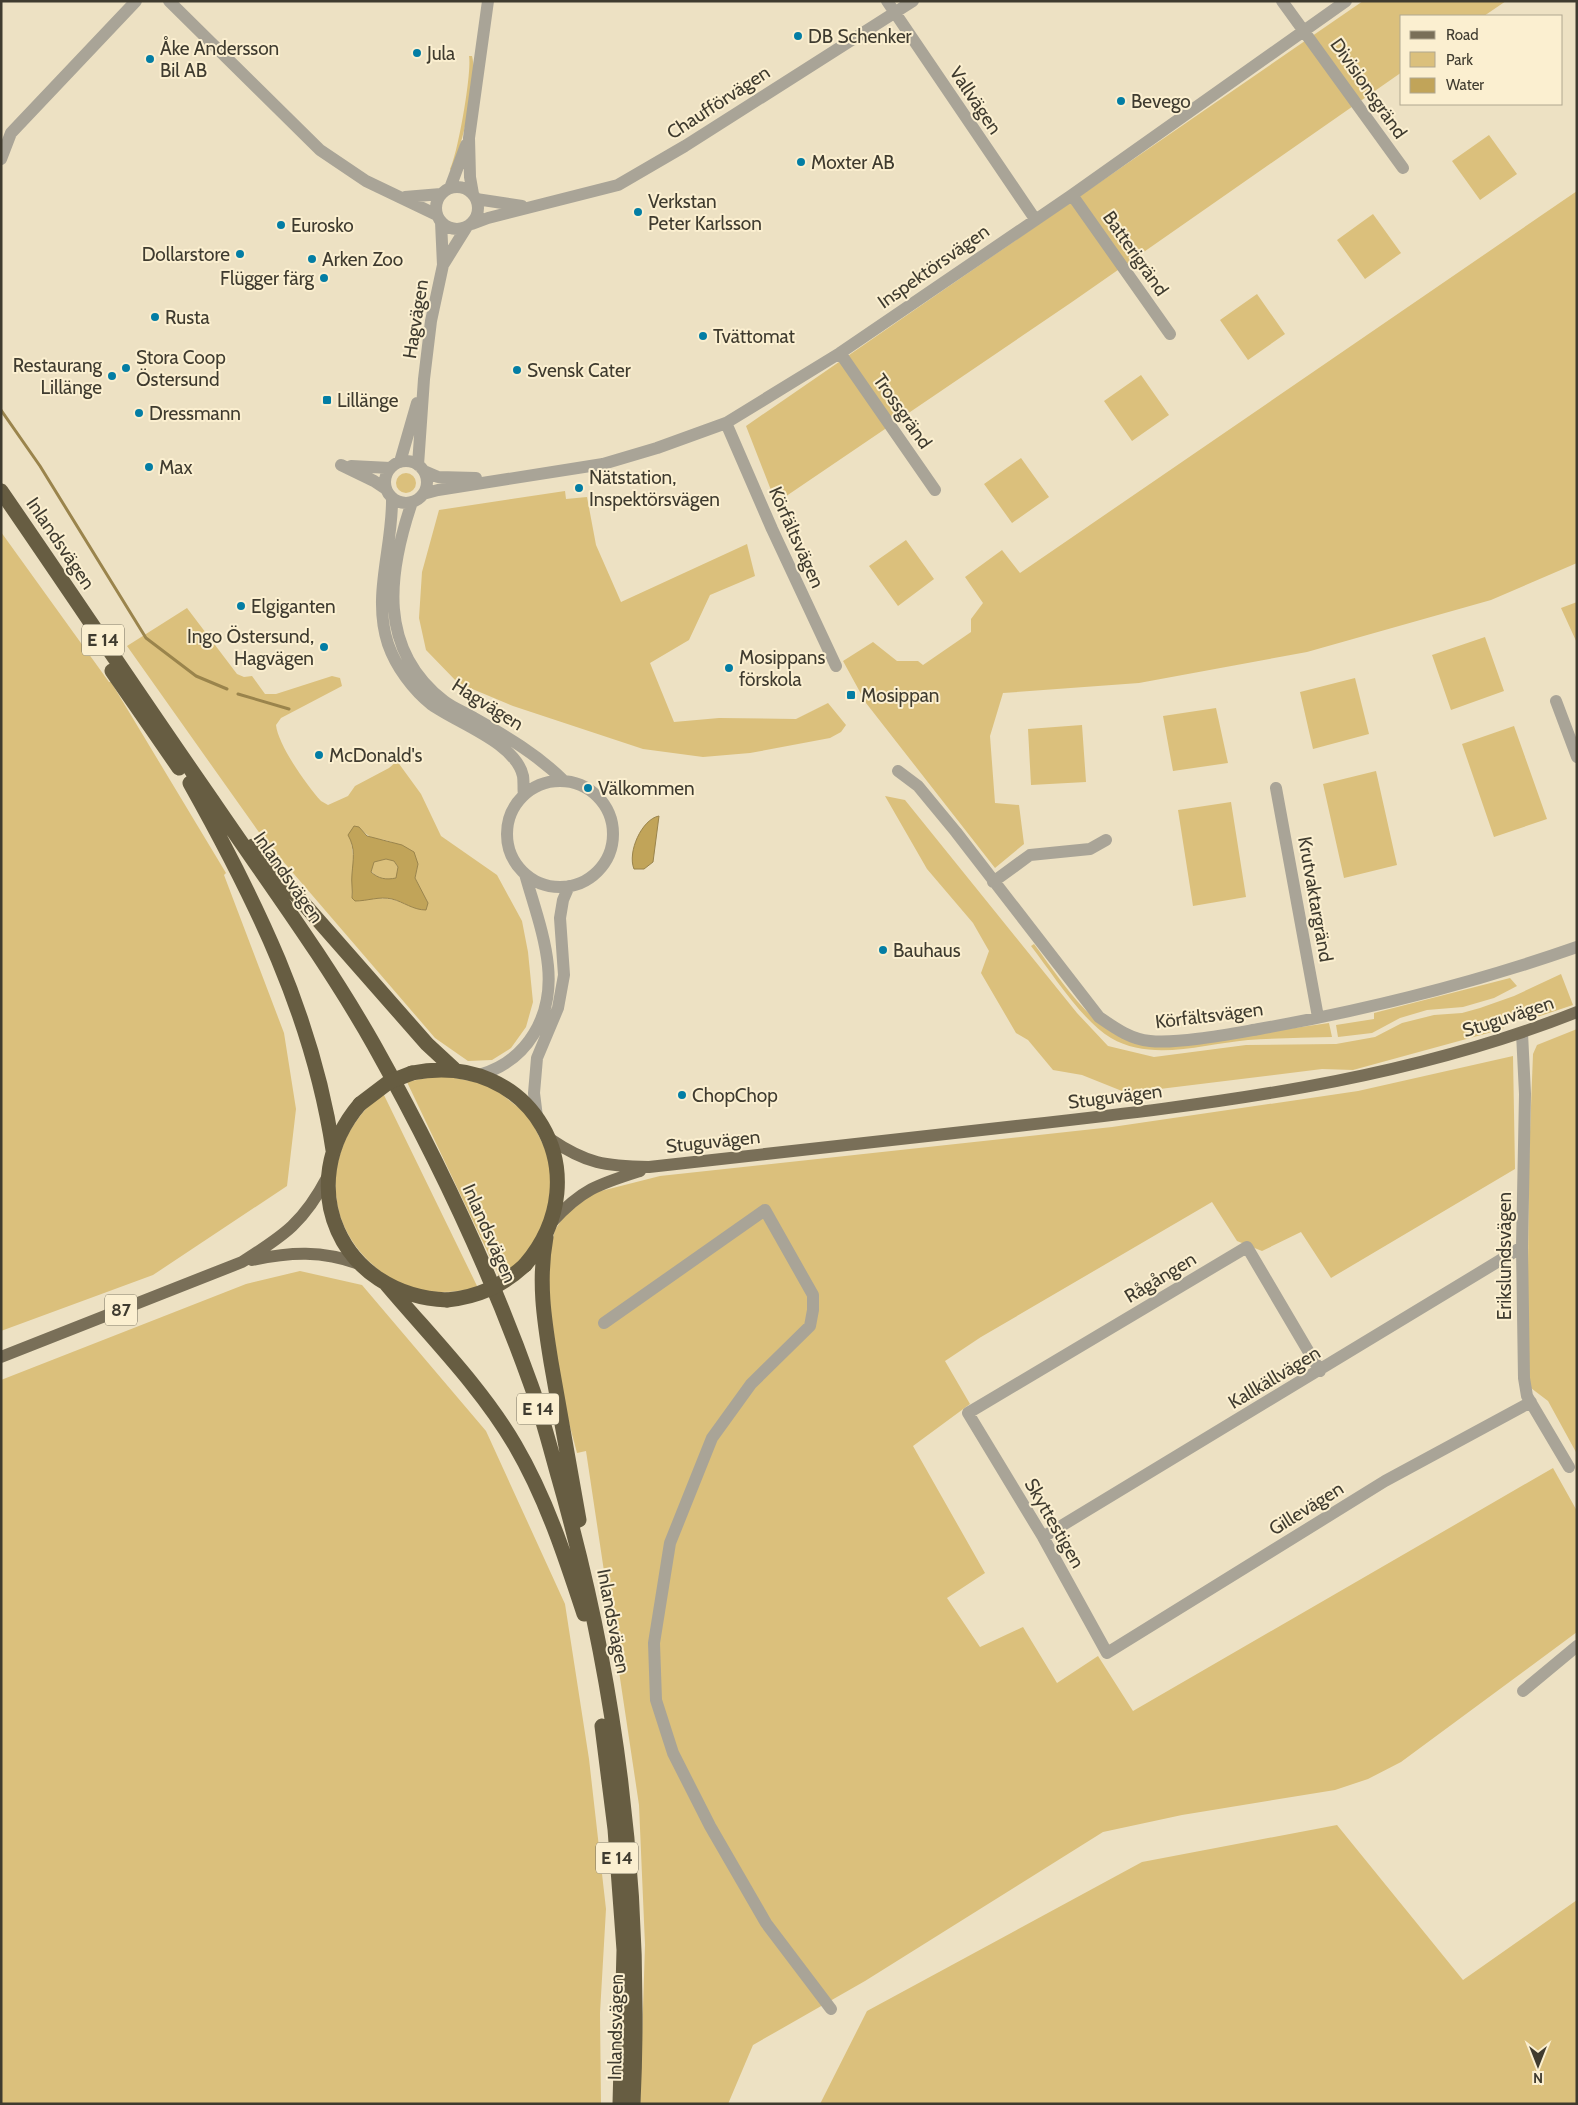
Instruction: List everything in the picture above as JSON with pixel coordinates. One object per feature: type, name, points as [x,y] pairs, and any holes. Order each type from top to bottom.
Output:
[{"type":"highway","name":"Inlandsvägen","points":[[1,491],[307,939],[373,1043],[435,1162],[483,1263],[532,1387],[580,1551],[598,1638],[628,1836],[636,1950],[633,2104]]},
{"type":"highway","name":"Inlandsvägen","points":[[1,508],[300,943],[366,1049],[430,1166],[476,1263],[523,1388],[567,1534],[598,1688],[616,1848],[624,1950],[620,2104]]},
{"type":"highway","points":[[189,782],[234,862],[276,951],[306,1035],[327,1110],[332,1150],[328,1176],[330,1208],[340,1238],[359,1264],[387,1285],[474,1388],[514,1444],[536,1486],[556,1531],[584,1614]]},
{"type":"highway","points":[[205,790],[415,1031],[454,1069]]},
{"type":"highway","points":[[332,1150],[344,1125],[360,1104],[389,1082],[412,1073],[454,1069],[479,1074],[505,1087],[537,1116],[550,1139],[558,1180],[558,1194],[552,1222],[546,1237],[541,1270],[541,1298],[598,1638]]},
{"type":"highway","points":[[387,1285],[416,1296],[447,1300],[476,1295],[502,1283],[525,1265],[546,1237]]},
{"type":"main road","name":"Stuguvägen","points":[[552,1222],[570,1204],[598,1184],[649,1168],[1116,1115],[1324,1085],[1522,1033],[1577,1012]]},
{"type":"main road","name":"Stuguvägen","points":[[550,1139],[583,1160],[600,1164],[649,1168]]},
{"type":"main road","points":[[242,1262],[277,1240],[298,1223],[314,1202],[328,1176]]},
{"type":"main road","points":[[242,1262],[285,1253],[301,1252],[341,1257],[359,1264]]},
{"type":"main road","name":"87","points":[[1,1357],[242,1262]]},
{"type":"street","points":[[1,159],[11,133],[136,1]]},
{"type":"street","points":[[169,1],[320,150],[358,176],[403,197],[439,219],[451,229],[469,226],[479,211],[470,177],[469,138],[488,1]]},
{"type":"street","name":"Vallvägen","points":[[887,1],[1034,219]]},
{"type":"street","name":"Chaufförvägen","points":[[469,226],[532,207],[618,185],[685,146],[913,1]]},
{"type":"street","name":"Divisionsgränd","points":[[1282,1],[1403,168]]},
{"type":"street","name":"Inspektörsvägen","points":[[423,494],[503,479],[603,464],[657,448],[726,423],[840,353],[1072,194],[1346,1]]},
{"type":"street","points":[[439,219],[436,204],[446,191],[469,138]]},
{"type":"street","points":[[403,197],[461,187],[475,196]]},
{"type":"street","name":"Batterigränd","points":[[1072,194],[1170,334]]},
{"type":"street","name":"Chaufförvägen","points":[[475,196],[532,207]]},
{"type":"street","name":"Hagvägen","points":[[421,468],[424,379],[431,321],[443,265],[439,219]]},
{"type":"street","name":"Hagvägen","points":[[443,265],[469,226]]},
{"type":"street","name":"Trossgränd","points":[[840,353],[935,490]]},
{"type":"street","name":"Hagvägen","points":[[395,465],[424,379]]},
{"type":"street","name":"Körfältsvägen","points":[[726,423],[772,529],[836,666]]},
{"type":"street","points":[[411,462],[421,468],[427,481],[423,494],[412,502],[402,502],[374,481],[341,465],[395,465],[411,462]]},
{"type":"street","points":[[389,494],[386,476],[395,465]]},
{"type":"street","name":"Inspektörsvägen","points":[[421,468],[438,477],[503,479]]},
{"type":"street","name":"Hagvägen","points":[[389,494],[392,515],[381,602],[388,645],[411,685],[432,704],[500,745],[515,761],[522,775],[524,795]]},
{"type":"street","name":"Hagvägen","points":[[412,502],[392,582],[393,616],[401,648],[420,678],[444,701],[546,763],[564,781]]},
{"type":"street","points":[[1556,701],[1577,757]]},
{"type":"street","name":"Körfältsvägen","points":[[898,771],[918,786],[1099,1018],[1127,1035],[1150,1041],[1236,1032],[1366,1007],[1500,972],[1577,946]]},
{"type":"street","points":[[564,781],[580,785],[599,798],[610,815],[613,829],[611,850],[603,866],[592,876],[577,884],[560,887],[543,885],[525,874],[512,858],[506,838],[509,817],[524,795],[544,783],[564,781]]},
{"type":"street","name":"Krutvaktargränd","points":[[1276,788],[1318,1017]]},
{"type":"street","points":[[993,882],[1030,855],[1090,849],[1106,840]]},
{"type":"street","points":[[479,1074],[495,1070],[522,1052],[532,1040],[540,1021],[548,967],[525,874]]},
{"type":"street","points":[[537,1116],[534,1093],[537,1058],[558,1008],[564,975],[560,918],[563,900],[569,886]]},
{"type":"street","name":"Erikslundsvägen","points":[[1522,1033],[1525,1094],[1522,1247],[1524,1378],[1531,1402],[1569,1467]]},
{"type":"street","points":[[604,1323],[765,1210],[813,1295],[810,1326],[751,1384],[712,1438],[670,1544],[654,1643],[656,1700],[673,1753],[710,1826],[766,1923],[831,2009]]},
{"type":"street","name":"Rågången","points":[[968,1413],[1247,1247],[1320,1372]]},
{"type":"street","name":"Kallkällvägen","points":[[1044,1537],[1320,1372],[1522,1247]]},
{"type":"street","name":"Gillevägen","points":[[1107,1654],[1385,1481],[1531,1402]]},
{"type":"street","name":"Skyttestigen","points":[[968,1413],[1044,1537],[1107,1654]]},
{"type":"street","points":[[1523,1691],[1577,1646]]},
{"type":"green space","points":[[1363,1],[1506,1],[1485,15],[1400,15],[1400,73],[1072,302],[776,503],[746,426]]},
{"type":"green space","points":[[469,56],[472,56],[474,67],[471,97],[452,172],[450,169],[457,147],[466,95]]},
{"type":"green space","points":[[1489,135],[1517,174],[1480,200],[1452,161]]},
{"type":"green space","points":[[1577,191],[1577,563],[1491,600],[1307,652],[1139,683],[1003,693],[990,736],[995,803],[1019,805],[1024,844],[995,868],[866,703],[843,661],[873,642],[897,661],[918,661],[923,665],[971,632],[971,619],[983,603],[965,577],[1002,550],[1020,573]]},
{"type":"green space","points":[[1373,214],[1401,253],[1365,279],[1337,240]]},
{"type":"green space","points":[[1257,294],[1285,334],[1248,360],[1220,320]]},
{"type":"green space","points":[[1141,375],[1169,415],[1132,441],[1104,401]]},
{"type":"green space","points":[[1021,458],[1049,497],[1012,523],[984,484]]},
{"type":"green space","points":[[402,473],[410,473],[416,479],[416,487],[410,493],[402,493],[396,487],[396,479]]},
{"type":"green space","points":[[565,491],[566,499],[587,497],[596,545],[621,602],[747,544],[755,576],[710,595],[689,640],[650,663],[674,722],[719,718],[796,719],[828,703],[846,725],[841,732],[830,738],[750,753],[703,757],[643,749],[513,706],[458,683],[426,650],[419,618],[422,572],[439,510]]},
{"type":"green space","points":[[1,532],[109,682],[111,682],[226,873],[224,875],[284,1033],[296,1109],[287,1186],[153,1275],[1,1331]]},
{"type":"green space","points":[[906,540],[934,579],[898,606],[869,566]]},
{"type":"green space","points":[[1577,602],[1577,643],[1561,608]]},
{"type":"green space","points":[[187,608],[237,674],[244,677],[252,676],[265,694],[276,694],[332,676],[340,678],[342,686],[281,718],[276,725],[287,754],[308,786],[321,801],[328,805],[348,796],[355,786],[389,768],[397,761],[421,794],[441,836],[497,875],[522,921],[528,952],[533,1002],[526,1027],[511,1048],[492,1060],[468,1061],[435,1038],[263,838],[127,646]],"holes":[[[354,827],[359,827],[372,837],[394,843],[418,864],[415,878],[428,903],[426,910],[393,900],[361,900],[352,898],[354,863],[351,840]]]},
{"type":"green space","points":[[1485,637],[1504,691],[1451,710],[1432,655]]},
{"type":"green space","points":[[1355,678],[1369,734],[1313,749],[1300,692]]},
{"type":"green space","points":[[1216,708],[1228,763],[1173,771],[1163,716]]},
{"type":"green space","points":[[1082,725],[1086,782],[1031,785],[1028,729]]},
{"type":"green space","points":[[1514,726],[1547,819],[1494,837],[1462,744]]},
{"type":"green space","points":[[1376,771],[1397,865],[1344,878],[1323,784]]},
{"type":"green space","points":[[885,796],[905,800],[1077,1013],[1108,1046],[1154,1057],[1246,1045],[1336,1044],[1375,1037],[1402,1023],[1434,1015],[1462,1013],[1480,1008],[1514,996],[1561,974],[1573,1005],[1537,1017],[1535,1011],[1505,1020],[1503,1029],[1353,1070],[1322,1069],[1127,1093],[1082,1075],[1053,1070],[1028,1040],[1016,1033],[981,973],[989,951],[973,923],[927,869]]},
{"type":"green space","points":[[1231,802],[1246,897],[1193,906],[1178,810]]},
{"type":"green space","points":[[386,859],[394,861],[398,868],[397,878],[383,878],[371,871],[374,862]]},
{"type":"green space","points":[[1034,944],[1059,979],[1087,1012],[1120,1037],[1139,1044],[1161,1047],[1329,1023],[1332,1037],[1248,1040],[1178,1050],[1143,1049],[1127,1045],[1111,1038],[1100,1030],[1078,1009],[1031,946]]},
{"type":"green space","points":[[1510,978],[1517,986],[1494,998],[1463,1007],[1427,1010],[1400,1018],[1372,1033],[1338,1037],[1336,1025],[1374,1019],[1374,1013]]},
{"type":"green space","points":[[1577,1029],[1577,1454],[1548,1401],[1527,1385],[1529,1158],[1533,1054],[1537,1045]]},
{"type":"green space","points":[[1513,1056],[1515,1169],[1331,1278],[1301,1232],[1262,1251],[1237,1241],[1212,1202],[981,1337],[945,1361],[970,1404],[913,1446],[985,1573],[947,1598],[980,1647],[1023,1627],[1057,1683],[1098,1656],[1133,1711],[1553,1468],[1577,1511],[1577,1632],[1401,1762],[1368,1779],[1335,1790],[1182,1815],[1103,1832],[865,1981],[753,2045],[728,2104],[640,2104],[645,1945],[639,1805],[586,1451],[577,1453],[563,1400],[545,1271],[555,1230],[564,1216],[593,1193],[660,1176],[1112,1127],[1358,1091]]},
{"type":"green space","points":[[440,1075],[490,1085],[529,1116],[551,1161],[550,1212],[526,1256],[500,1278],[407,1082]]},
{"type":"green space","points":[[383,1093],[478,1288],[430,1292],[414,1289],[397,1282],[386,1276],[372,1264],[354,1244],[343,1222],[337,1200],[336,1176],[340,1153],[350,1131],[364,1111]]},
{"type":"green space","points":[[300,1271],[362,1285],[486,1431],[565,1604],[589,1759],[606,1909],[600,2013],[601,2104],[1,2104],[1,1380],[246,1284]]},
{"type":"green space","points":[[1337,1825],[1463,1980],[1577,1900],[1577,2104],[820,2104],[867,2011],[1142,1862]]},
{"type":"water","points":[[659,816],[653,862],[644,869],[634,869],[632,862],[634,846],[638,837],[647,823]]},
{"type":"water","points":[[354,826],[359,827],[367,836],[402,845],[414,852],[418,864],[415,878],[428,903],[426,910],[417,909],[387,898],[355,901],[352,898],[353,850],[348,835]],"holes":[[[386,859],[394,861],[398,867],[396,878],[383,878],[371,872],[374,862]]]},
{"type":"waterway","points":[[1,410],[40,466],[146,638],[196,676],[227,689]]},
{"type":"waterway","points":[[238,694],[289,709]]},
{"type":"place","name":"DB Schenker","points":[[798,36]]},
{"type":"place","name":"Jula","points":[[417,53]]},
{"type":"place","name":"Åke Andersson Bil AB","points":[[150,59]]},
{"type":"place","name":"Bevego","points":[[1121,101]]},
{"type":"place","name":"Moxter AB","points":[[801,162]]},
{"type":"place","name":"Verkstan Peter Karlsson","points":[[638,212]]},
{"type":"place","name":"Eurosko","points":[[281,225]]},
{"type":"place","name":"Dollarstore","points":[[240,254]]},
{"type":"place","name":"Arken Zoo","points":[[312,259]]},
{"type":"place","name":"Flügger färg","points":[[324,278]]},
{"type":"place","name":"Rusta","points":[[155,317]]},
{"type":"place","name":"Tvättomat","points":[[703,336]]},
{"type":"place","name":"Stora Coop Östersund","points":[[126,368]]},
{"type":"place","name":"Svensk Cater","points":[[517,370]]},
{"type":"place","name":"Restaurang Lillänge","points":[[112,376]]},
{"type":"place","name":"Lillänge","points":[[327,400]]},
{"type":"place","name":"Dressmann","points":[[139,413]]},
{"type":"place","name":"Max","points":[[149,467]]},
{"type":"place","name":"Nätstation, Inspektörsvägen","points":[[579,488]]},
{"type":"place","name":"Elgiganten","points":[[241,606]]},
{"type":"place","name":"Ingo Östersund, Hagvägen","points":[[324,647]]},
{"type":"place","name":"Mosippans förskola","points":[[729,668]]},
{"type":"place","name":"Mosippan","points":[[851,695]]},
{"type":"place","name":"McDonald's","points":[[319,755]]},
{"type":"place","name":"Välkommen","points":[[588,788]]},
{"type":"place","name":"Bauhaus","points":[[883,950]]},
{"type":"place","name":"ChopChop","points":[[682,1095]]}]
